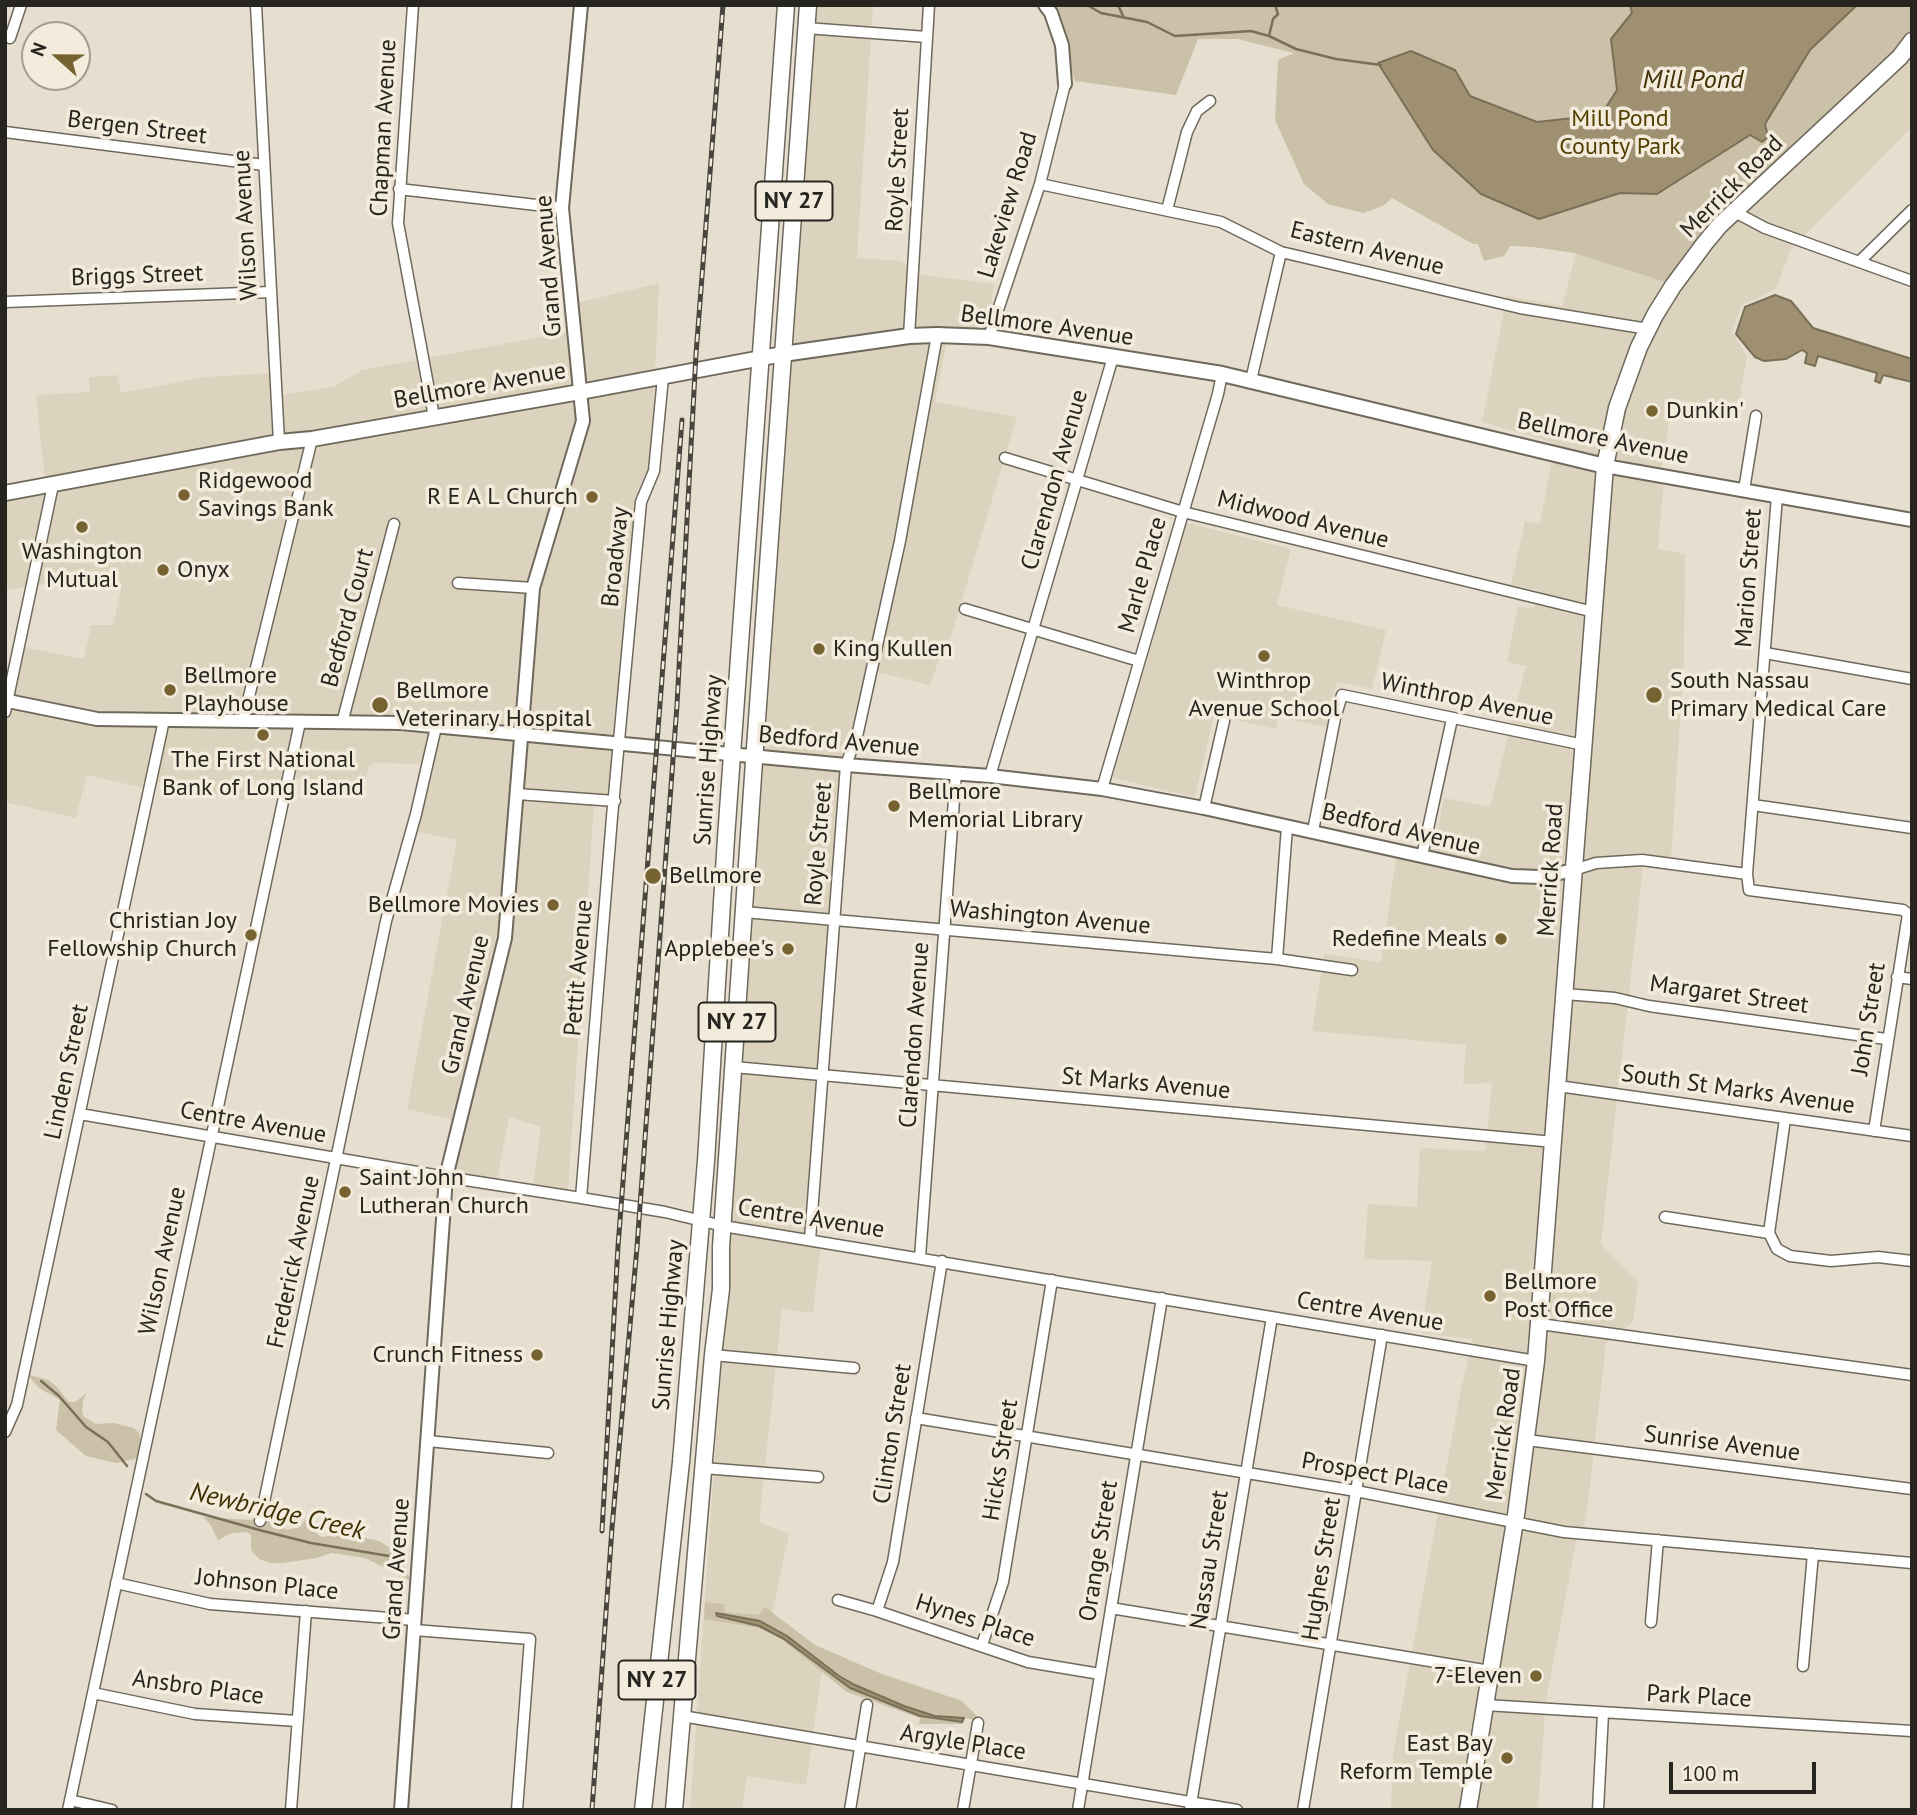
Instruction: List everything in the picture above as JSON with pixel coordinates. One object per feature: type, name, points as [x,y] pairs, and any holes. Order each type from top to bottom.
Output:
[{"type":"main road","name":"Sunrise Highway","points":[[643,1810],[681,1462],[701,1221],[786,5]]},
{"type":"main road","name":"Sunrise Highway","points":[[674,1810],[721,1289],[744,912],[808,5]]},
{"type":"main road","name":"Merrick Road","points":[[1468,1810],[1527,1440],[1540,1324],[1605,466],[1620,397],[1648,328],[1673,286],[1705,243],[1900,57],[1912,41]]},
{"type":"main road","name":"Bellmore Avenue","points":[[6,488],[53,485],[279,442],[312,439],[783,354],[909,336],[937,335],[989,337],[1222,373],[1605,466]]},
{"type":"street","points":[[10,38],[21,5]]},
{"type":"street","name":"Wilson Avenue","points":[[256,5],[279,442]]},
{"type":"street","name":"Chapman Avenue","points":[[413,5],[398,223],[434,417]]},
{"type":"street","name":"Grand Avenue","points":[[401,1810],[446,1177],[505,939],[533,588],[583,421],[562,208],[581,5]]},
{"type":"street","name":"Royle Street","points":[[909,336],[929,5]]},
{"type":"street","points":[[1045,5],[1051,13],[1062,45],[1065,84]]},
{"type":"street","points":[[807,28],[927,37]]},
{"type":"street","name":"Lakeview Road","points":[[989,337],[1040,184],[1065,84]]},
{"type":"street","points":[[1167,210],[1186,132],[1197,111],[1210,101]]},
{"type":"street","name":"Bergen Street","points":[[5,132],[264,165]]},
{"type":"street","name":"Eastern Avenue","points":[[1040,184],[1221,222],[1281,252],[1520,308],[1648,328]]},
{"type":"street","points":[[400,189],[562,208]]},
{"type":"street","points":[[1860,262],[1912,210]]},
{"type":"street","points":[[1735,212],[1765,228],[1912,281]]},
{"type":"street","points":[[1251,380],[1281,252]]},
{"type":"street","name":"Briggs Street","points":[[5,302],[271,292]]},
{"type":"street","name":"Royle Street","points":[[810,1240],[846,765],[858,732],[900,541],[937,335]]},
{"type":"street","name":"Clarendon Avenue","points":[[990,776],[1113,358]]},
{"type":"street","name":"Marle Place","points":[[1102,789],[1222,373]]},
{"type":"street","name":"Broadway","points":[[619,743],[641,502],[654,471],[663,377]]},
{"type":"street","points":[[1744,490],[1756,416]]},
{"type":"street","points":[[243,721],[312,439]]},
{"type":"street","name":"Midwood Avenue","points":[[1005,458],[1183,512],[1594,612]]},
{"type":"street","name":"Bellmore Avenue","points":[[1605,466],[1912,520]]},
{"type":"street","points":[[6,707],[53,485]]},
{"type":"street","name":"Marion Street","points":[[1747,874],[1777,496]]},
{"type":"street","name":"Bedford Court","points":[[342,723],[394,524]]},
{"type":"street","points":[[458,583],[533,588]]},
{"type":"street","points":[[965,609],[1139,661]]},
{"type":"street","points":[[1765,653],[1912,679]]},
{"type":"street","name":"Winthrop Avenue","points":[[1313,831],[1342,695],[1584,745]]},
{"type":"street","name":"Bedford Avenue","points":[[6,707],[97,719],[436,727],[990,776],[1102,789],[1204,808],[1512,876],[1542,877],[1574,870]]},
{"type":"street","points":[[1422,856],[1452,719]]},
{"type":"street","name":"Linden Street","points":[[5,1432],[17,1405],[164,720]]},
{"type":"street","points":[[1204,808],[1224,721]]},
{"type":"street","name":"Wilson Avenue","points":[[69,1805],[300,722]]},
{"type":"street","name":"Frederick Avenue","points":[[260,1521],[386,921],[416,814],[436,727]]},
{"type":"street","name":"Pettit Avenue","points":[[581,1198],[619,743]]},
{"type":"street","name":"Clarendon Avenue","points":[[920,1257],[956,773]]},
{"type":"street","points":[[517,794],[615,800]]},
{"type":"street","points":[[1753,804],[1912,828]]},
{"type":"street","points":[[1277,959],[1287,827]]},
{"type":"street","points":[[1574,870],[1596,863],[1642,860],[1747,874]]},
{"type":"street","name":"John Street","points":[[1747,874],[1749,890],[1903,910],[1908,914],[1886,1039],[1874,1131]]},
{"type":"street","name":"Washington Avenue","points":[[744,912],[1277,959],[1352,970]]},
{"type":"street","points":[[1897,977],[1912,979]]},
{"type":"street","name":"Margaret Street","points":[[1565,994],[1615,998],[1649,1006],[1886,1039]]},
{"type":"street","name":"St Marks Avenue","points":[[734,1067],[1554,1142]]},
{"type":"street","name":"South St Marks Avenue","points":[[1558,1086],[1912,1136]]},
{"type":"street","name":"Centre Avenue","points":[[80,1114],[581,1198],[723,1226],[1536,1361]]},
{"type":"street","points":[[1785,1119],[1769,1233],[1777,1249],[1790,1256],[1831,1261],[1878,1256],[1912,1261]]},
{"type":"street","points":[[1665,1217],[1769,1233]]},
{"type":"street","name":"Clinton Street","points":[[877,1611],[893,1562],[942,1261]]},
{"type":"street","name":"Hicks Street","points":[[982,1645],[1003,1582],[1052,1280]]},
{"type":"street","name":"Orange Street","points":[[1077,1810],[1162,1298]]},
{"type":"street","name":"Nassau Street","points":[[1191,1806],[1272,1317]]},
{"type":"street","points":[[1540,1324],[1912,1375]]},
{"type":"street","name":"Hughes Street","points":[[1303,1810],[1382,1335]]},
{"type":"street","points":[[713,1355],[854,1368]]},
{"type":"street","name":"Prospect Place","points":[[916,1418],[1356,1491],[1515,1520],[1564,1532],[1912,1563]]},
{"type":"street","name":"Sunrise Avenue","points":[[1527,1440],[1912,1489]]},
{"type":"street","points":[[428,1441],[548,1453]]},
{"type":"street","points":[[703,1468],[818,1477]]},
{"type":"street","points":[[1651,1622],[1658,1540]]},
{"type":"street","points":[[1803,1666],[1813,1554]]},
{"type":"street","name":"Johnson Place","points":[[116,1583],[210,1604],[306,1611],[530,1639],[517,1810]]},
{"type":"street","name":"Hynes Place","points":[[838,1600],[1028,1662],[1100,1674]]},
{"type":"street","points":[[1111,1608],[1490,1671]]},
{"type":"street","points":[[291,1810],[306,1611]]},
{"type":"street","name":"Ansbro Place","points":[[93,1693],[195,1714],[297,1721]]},
{"type":"street","points":[[850,1810],[867,1705]]},
{"type":"street","name":"Park Place","points":[[1485,1705],[1912,1731]]},
{"type":"street","points":[[1598,1810],[1603,1713]]},
{"type":"street","name":"Argyle Place","points":[[682,1716],[1081,1784],[1191,1806],[1237,1810]]},
{"type":"street","points":[[963,1810],[978,1723]]},
{"type":"street","points":[[69,1805],[112,1810]]},
{"type":"shaded area","points":[[817,5],[873,5],[857,258],[901,261],[921,275],[994,284],[985,346],[946,344],[935,402],[1017,417],[944,660],[939,659],[930,685],[873,671],[848,766],[809,1241],[821,1244],[813,1313],[782,1309],[759,1522],[789,1534],[771,1618],[824,1655],[806,1785],[747,1776],[742,1810],[690,1810]]},
{"type":"shaded area","points":[[1912,32],[1912,127],[1791,249],[1776,289],[1742,305],[1732,331],[1747,357],[1738,408],[1673,400],[1660,476],[1664,477],[1658,549],[1685,554],[1684,658],[1671,861],[1644,859],[1601,1244],[1638,1281],[1633,1322],[1606,1343],[1586,1520],[1576,1543],[1546,1700],[1538,1810],[1391,1810],[1393,1754],[1472,1339],[1421,1333],[1432,1261],[1364,1259],[1368,1204],[1417,1207],[1420,1148],[1485,1151],[1492,1083],[1463,1084],[1466,1045],[1312,1031],[1324,954],[1381,962],[1396,858],[1432,856],[1444,798],[1490,807],[1526,666],[1507,662],[1518,606],[1534,609],[1538,590],[1511,585],[1525,521],[1540,524],[1555,443],[1482,422],[1507,296],[1562,306],[1576,253],[1695,245],[1856,92]]},
{"type":"shaded area","points":[[659,283],[651,471],[639,497],[610,803],[594,804],[568,1191],[533,1186],[541,1127],[509,1117],[497,1180],[452,1173],[463,1122],[407,1109],[457,840],[415,831],[431,764],[374,763],[369,766],[362,790],[316,780],[292,778],[290,785],[250,779],[244,800],[156,782],[152,790],[87,775],[76,818],[5,802],[5,718],[22,647],[84,659],[91,625],[113,625],[121,589],[83,576],[5,590],[5,496],[46,489],[36,395],[90,392],[89,377],[117,375],[121,393],[205,377],[272,373],[274,396],[334,387],[362,370],[579,330],[577,303]]},
{"type":"shaded area","name":"Winthrop Avenue School","points":[[1187,523],[1291,549],[1277,605],[1386,630],[1372,689],[1337,682],[1326,727],[1279,717],[1276,729],[1214,715],[1195,797],[1113,778]]},
{"type":"green space","name":"Mill Pond County Park","points":[[1052,5],[1912,5],[1912,32],[1856,92],[1695,245],[1666,282],[1574,253],[1533,247],[1510,246],[1504,256],[1484,261],[1478,244],[1473,244],[1392,198],[1383,206],[1363,213],[1328,204],[1304,184],[1275,120],[1278,60],[1294,53],[1238,39],[1198,39],[1176,95],[1075,81]]},
{"type":"green space","points":[[27,1374],[48,1380],[69,1402],[75,1402],[87,1393],[83,1400],[84,1417],[96,1424],[113,1423],[134,1428],[139,1433],[139,1454],[135,1459],[116,1463],[86,1456],[56,1430],[60,1400],[39,1388]]},
{"type":"green space","points":[[265,1512],[287,1530],[300,1527],[306,1518],[321,1537],[345,1534],[379,1541],[397,1552],[411,1581],[365,1558],[332,1553],[316,1558],[270,1563],[259,1559],[251,1550],[251,1535],[246,1532],[232,1533],[218,1540],[203,1517],[250,1520],[257,1519]]},
{"type":"green space","points":[[705,1602],[724,1604],[725,1612],[759,1615],[765,1607],[815,1645],[882,1674],[962,1701],[982,1721],[965,1718],[963,1724],[919,1724],[920,1718],[847,1692],[780,1638],[760,1628],[704,1619]]},
{"type":"water","name":"Mill Pond","points":[[1630,5],[1857,5],[1810,50],[1765,124],[1768,137],[1762,142],[1750,135],[1657,194],[1620,193],[1539,219],[1481,194],[1433,150],[1378,63],[1411,51],[1455,70],[1470,96],[1537,122],[1601,115],[1617,90],[1611,39],[1632,13]]},
{"type":"water","points":[[1775,295],[1791,301],[1813,328],[1912,359],[1912,382],[1883,375],[1880,383],[1875,381],[1877,373],[1818,356],[1815,366],[1805,363],[1807,353],[1802,350],[1786,359],[1764,361],[1755,357],[1736,334],[1745,307]]},
{"type":"water","points":[[716,1613],[760,1621],[787,1636],[839,1676],[904,1706],[935,1716],[964,1718],[962,1722],[920,1716],[850,1688],[784,1639],[759,1626],[717,1616]]},
{"type":"waterway","points":[[1087,5],[1101,13],[1147,22],[1175,36],[1251,31],[1269,36]]},
{"type":"waterway","points":[[1118,5],[1124,18]]},
{"type":"waterway","points":[[1275,5],[1278,14],[1273,19],[1269,36],[1296,49],[1336,59],[1381,65]]},
{"type":"waterway","name":"Newbridge Creek","points":[[41,1381],[59,1396],[86,1427],[108,1442],[127,1466]]},
{"type":"waterway","name":"Newbridge Creek","points":[[146,1494],[156,1501],[263,1531],[311,1543],[401,1558]]},
{"type":"railway","points":[[592,1810],[677,705],[696,354],[723,5]]},
{"type":"railway","points":[[602,1531],[618,1246],[682,420]]},
{"type":"place","name":"Dunkin'","points":[[1652,411]]},
{"type":"place","name":"Ridgewood Savings Bank","points":[[184,495]]},
{"type":"place","name":"R E A L Church","points":[[592,497]]},
{"type":"place","name":"Washington Mutual","points":[[82,527]]},
{"type":"place","name":"Onyx","points":[[163,570]]},
{"type":"place","name":"King Kullen","points":[[819,649]]},
{"type":"place","name":"Winthrop Avenue School","points":[[1264,656]]},
{"type":"place","name":"Bellmore Playhouse","points":[[170,690]]},
{"type":"place","name":"South Nassau Primary Medical Care","points":[[1654,695]]},
{"type":"place","name":"Bellmore Veterinary Hospital","points":[[380,705]]},
{"type":"place","name":"The First National Bank of Long Island","points":[[263,735]]},
{"type":"place","name":"Bellmore Memorial Library","points":[[894,806]]},
{"type":"place","name":"Bellmore","points":[[653,876]]},
{"type":"place","name":"Bellmore Movies","points":[[553,905]]},
{"type":"place","name":"Christian Joy Fellowship Church","points":[[251,935]]},
{"type":"place","name":"Redefine Meals","points":[[1501,939]]},
{"type":"place","name":"Applebee's","points":[[788,949]]},
{"type":"place","name":"Saint John Lutheran Church","points":[[345,1192]]},
{"type":"place","name":"Bellmore Post Office","points":[[1490,1296]]},
{"type":"place","name":"Crunch Fitness","points":[[537,1355]]},
{"type":"place","name":"7-Eleven","points":[[1536,1676]]},
{"type":"place","name":"East Bay Reform Temple","points":[[1507,1758]]}]
